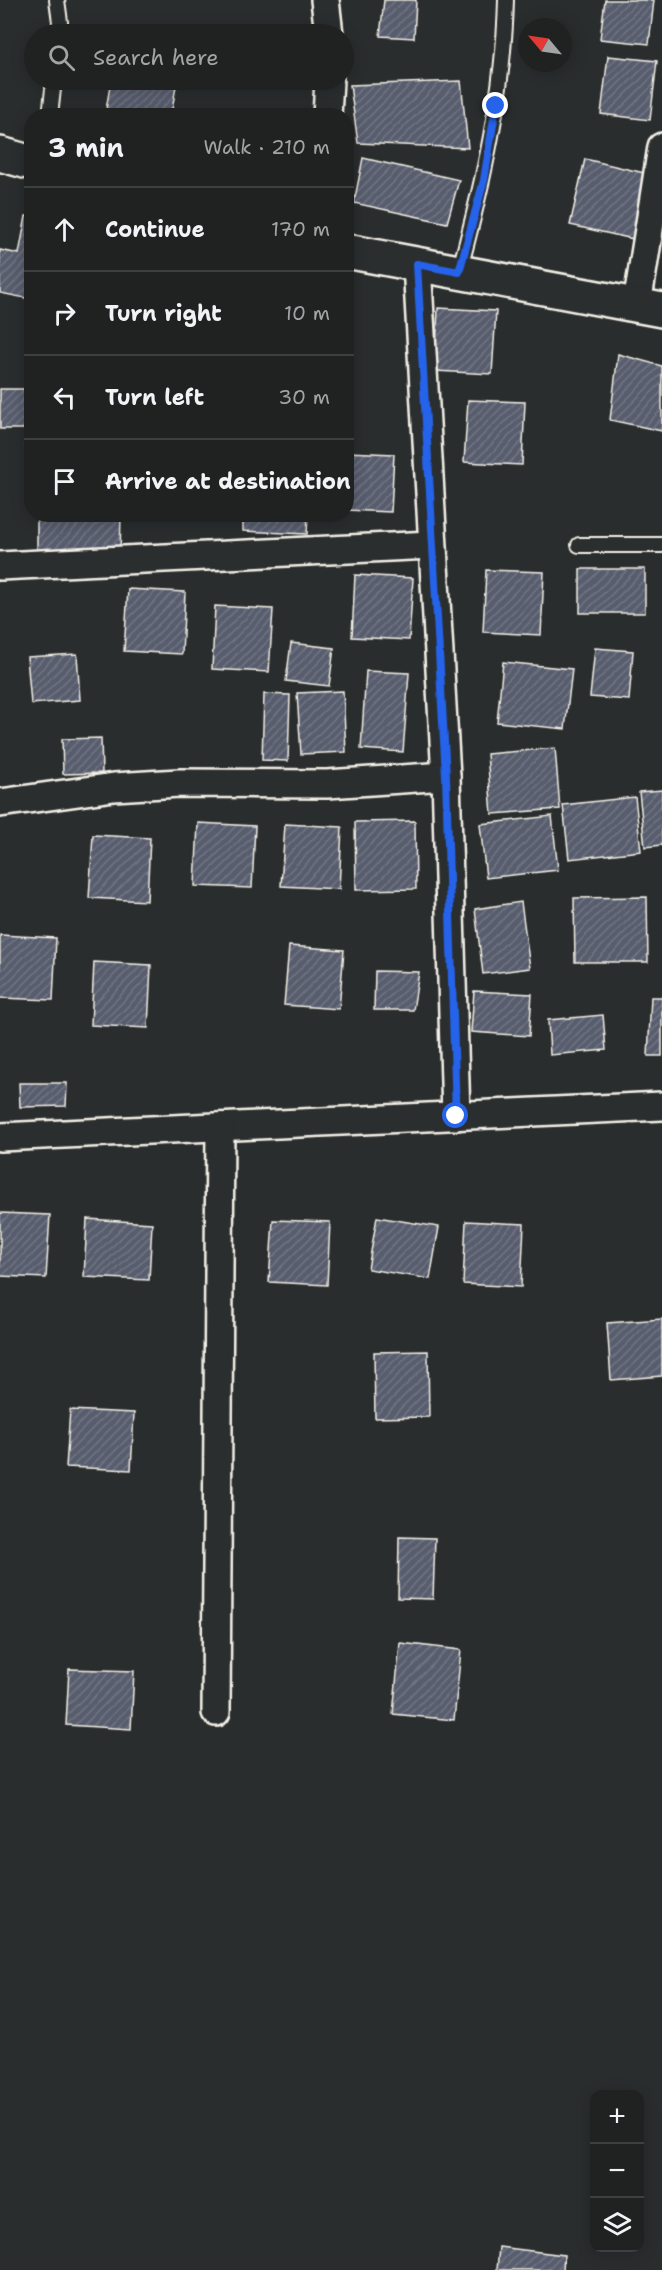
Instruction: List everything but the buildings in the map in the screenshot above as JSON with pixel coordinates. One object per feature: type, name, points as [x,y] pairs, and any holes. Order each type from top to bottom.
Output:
[{"type":"street","points":[[326,0],[328,24]]},
{"type":"street","points":[[327,108],[328,90]]},
{"type":"street","points":[[354,252],[650,308],[662,147]]},
{"type":"street","points":[[0,154],[24,161]]},
{"type":"street","points":[[417,264],[431,545],[446,776],[456,1116]]},
{"type":"street","points":[[0,566],[431,545]]},
{"type":"street","points":[[0,803],[114,787],[179,783],[327,784],[446,776]]},
{"type":"street","points":[[0,1137],[662,1106]]},
{"type":"street","points":[[216,1712],[220,1126]]},
{"type":"lane","points":[[57,0],[60,24]]},
{"type":"lane","points":[[459,272],[484,180],[505,40],[506,0]]},
{"type":"lane","points":[[51,108],[53,90]]},
{"type":"lane","points":[[579,545],[662,545]]},
{"type":"route","points":[[456,1116],[446,776],[431,545],[417,264],[459,272],[484,180],[496,106]]}]
